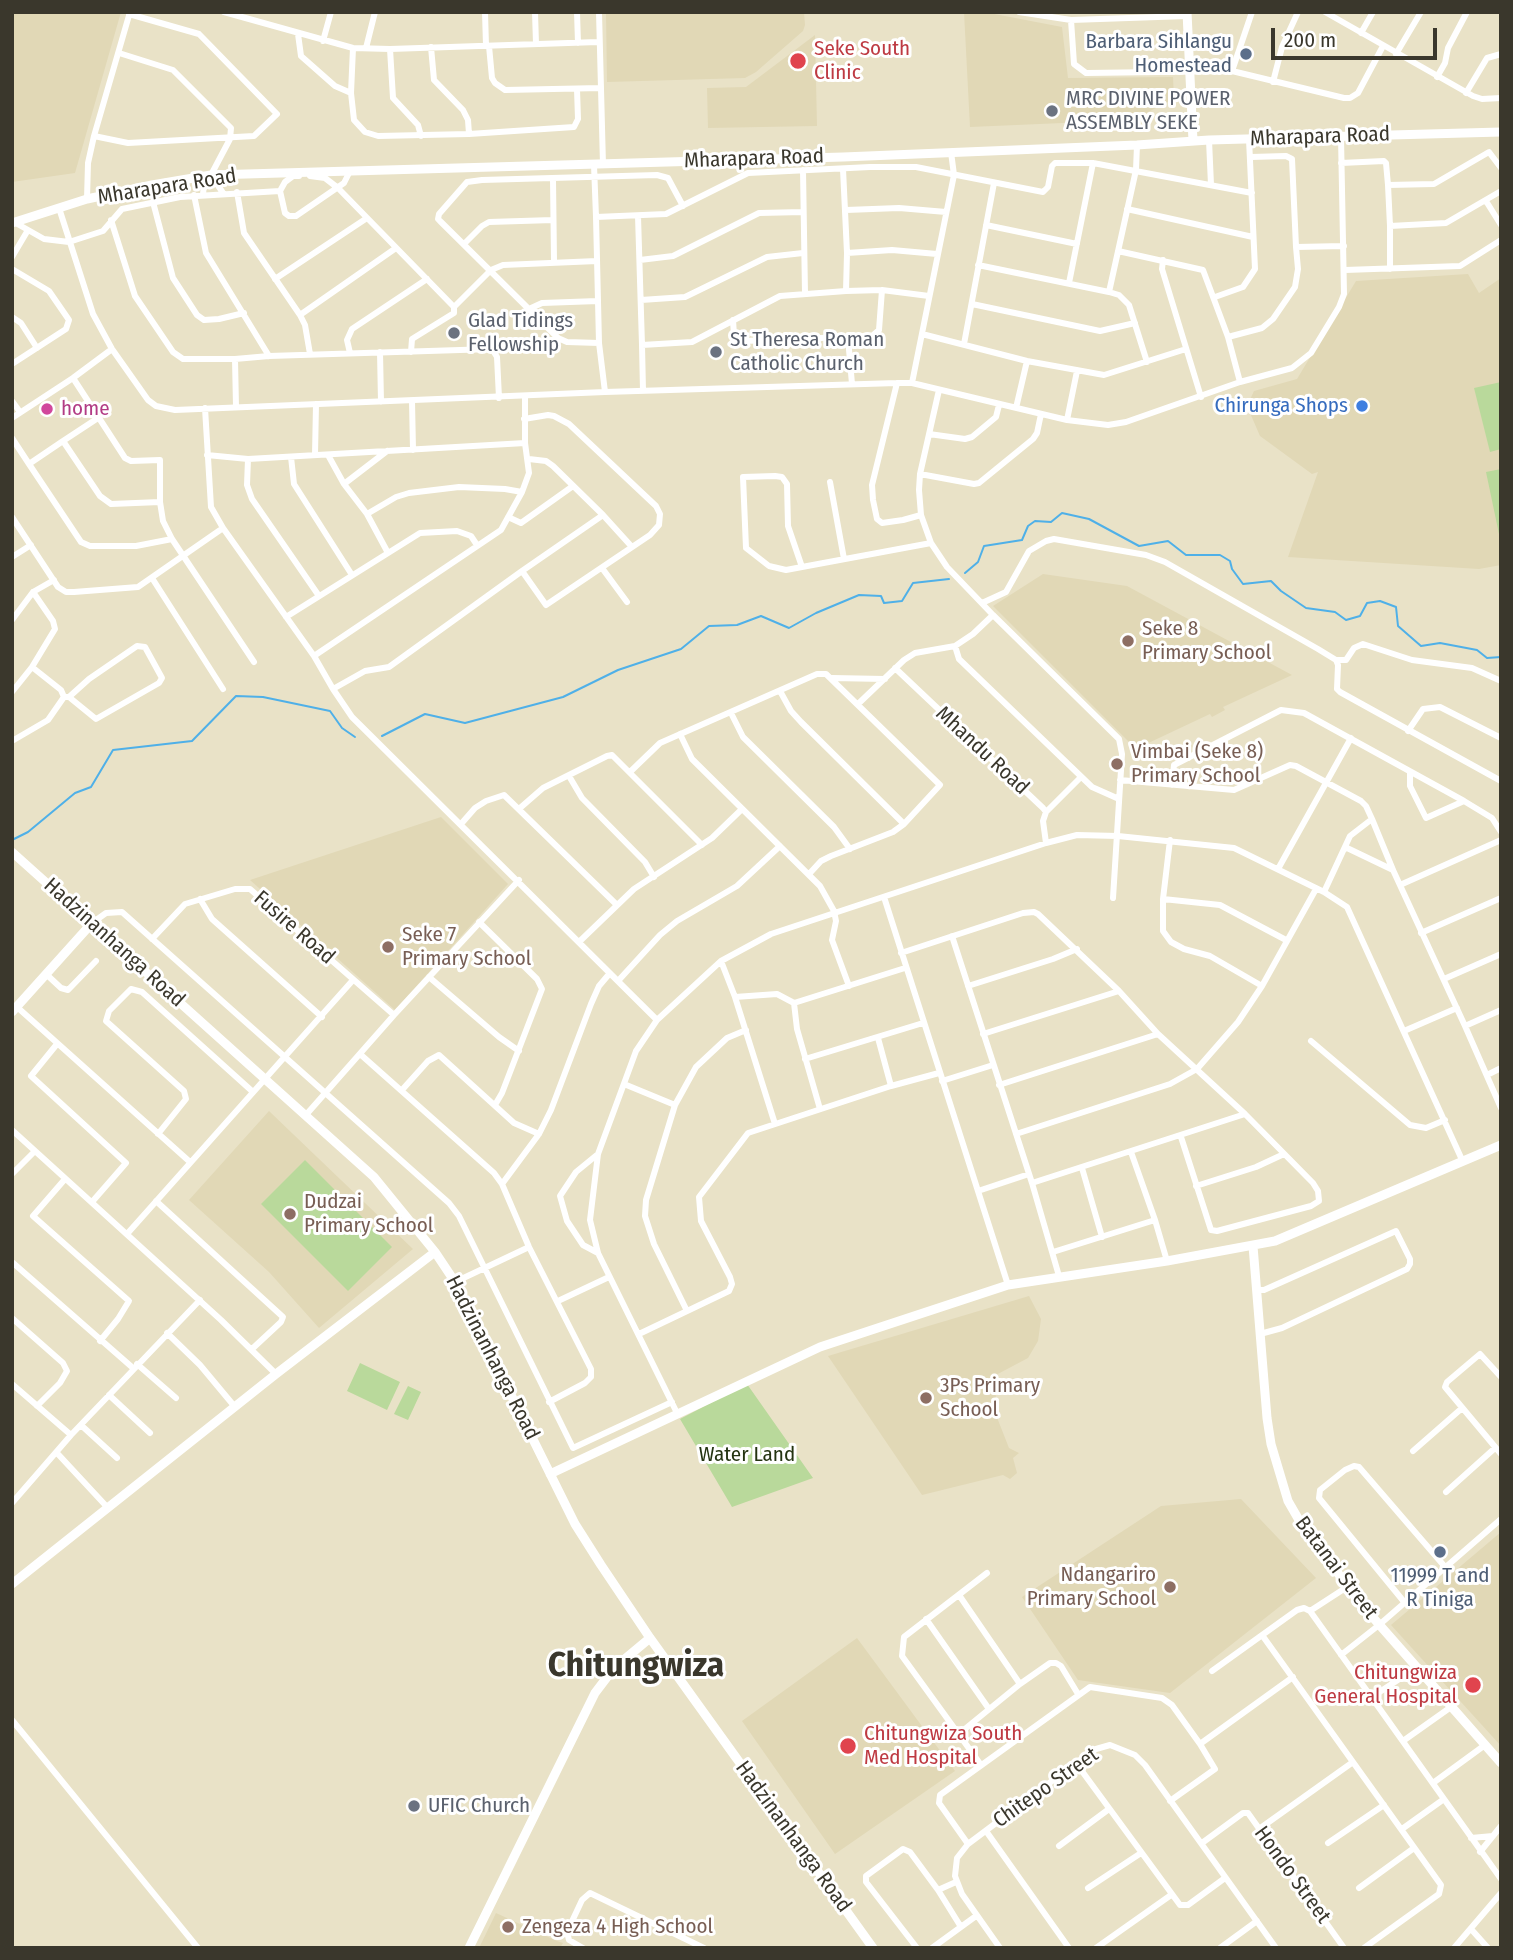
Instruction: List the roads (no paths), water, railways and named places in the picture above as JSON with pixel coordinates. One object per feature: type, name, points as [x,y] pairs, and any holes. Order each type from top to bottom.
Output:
[{"type":"street","points":[[224,12],[353,48],[598,42]]},
{"type":"street","points":[[323,40],[331,12]]},
{"type":"street","points":[[366,48],[375,12]]},
{"type":"street","points":[[485,12],[492,78],[499,87],[510,91],[601,88]]},
{"type":"street","points":[[536,12],[536,44]]},
{"type":"street","points":[[577,12],[578,43]]},
{"type":"street","points":[[599,12],[601,88],[598,165],[595,177],[599,343],[604,392]]},
{"type":"street","points":[[1019,12],[1071,20],[1187,14],[1193,141]]},
{"type":"street","points":[[1232,71],[1252,12]]},
{"type":"street","points":[[1273,82],[1282,47],[1298,12]]},
{"type":"street","points":[[1361,33],[1373,12]]},
{"type":"street","points":[[1396,54],[1421,12]]},
{"type":"street","points":[[1437,76],[1467,12]]},
{"type":"street","points":[[87,199],[88,163],[94,135],[129,13],[199,34],[277,114],[254,136],[230,139],[128,144],[94,135]]},
{"type":"street","points":[[1326,13],[1466,93],[1477,98],[1501,98]]},
{"type":"street","points":[[1071,20],[1074,64],[1086,73],[1232,71],[1350,98],[1364,85],[1383,46]]},
{"type":"street","points":[[298,34],[301,56],[335,86],[351,93]]},
{"type":"street","points":[[432,47],[434,80],[463,110],[468,120],[469,134]]},
{"type":"street","points":[[353,48],[351,93],[354,120],[365,132],[378,136],[469,134],[574,127],[578,119],[577,89]]},
{"type":"street","points":[[390,49],[393,98],[418,125],[421,136]]},
{"type":"street","points":[[119,53],[173,70],[231,128],[230,139],[212,179],[204,185],[203,194]]},
{"type":"street","points":[[1466,93],[1487,58],[1501,54]]},
{"type":"street","name":"Mharapara Road","points":[[13,222],[87,199],[152,185],[247,174],[598,165],[1193,141],[1501,132]]},
{"type":"street","points":[[59,208],[88,301],[112,349],[148,401],[156,406],[175,410],[604,392],[912,383],[1091,424],[1126,422],[1240,382],[1292,368],[1311,353],[1344,294],[1341,137]]},
{"type":"street","points":[[1215,297],[1239,290],[1251,278],[1255,269],[1249,139]]},
{"type":"street","points":[[1209,141],[1211,185]]},
{"type":"street","points":[[1109,292],[1136,170],[1137,145]]},
{"type":"street","points":[[912,383],[954,175],[951,152]]},
{"type":"street","points":[[1388,186],[1434,184],[1489,152],[1501,168]]},
{"type":"street","points":[[1228,337],[1262,328],[1273,319],[1295,287],[1298,269],[1292,159],[1286,156],[1251,157]]},
{"type":"street","points":[[596,217],[666,214],[748,173],[803,170],[916,167],[1044,192],[1055,163],[1093,163],[1252,193]]},
{"type":"street","points":[[1069,283],[1093,163]]},
{"type":"street","points":[[1341,163],[1386,163],[1390,269]]},
{"type":"street","points":[[843,169],[846,291]]},
{"type":"street","points":[[803,170],[805,294]]},
{"type":"street","points":[[349,173],[338,188],[296,216],[285,213],[280,191],[285,182],[293,176],[326,178],[338,188],[454,307]]},
{"type":"street","points":[[247,174],[241,192],[244,233],[300,315],[305,325],[310,354]]},
{"type":"street","points":[[599,343],[563,341],[438,219],[439,214],[467,182],[474,180],[663,176],[668,178],[683,206]]},
{"type":"street","points":[[553,178],[554,261]]},
{"type":"street","points":[[212,179],[223,192]]},
{"type":"street","points":[[964,344],[994,183]]},
{"type":"street","points":[[13,222],[44,239],[69,242],[103,231],[122,209],[194,195],[280,191]]},
{"type":"street","points":[[1390,226],[1446,223],[1501,191]]},
{"type":"street","points":[[194,195],[206,253],[269,356]]},
{"type":"street","points":[[1486,201],[1501,225]]},
{"type":"street","points":[[153,202],[173,278],[197,315],[204,320],[244,313]]},
{"type":"street","points":[[846,210],[899,208],[946,212]]},
{"type":"street","points":[[1128,209],[1254,237]]},
{"type":"street","points":[[640,260],[673,257],[759,213],[803,212]]},
{"type":"street","points":[[638,216],[643,391]]},
{"type":"street","points":[[275,279],[367,218]]},
{"type":"street","points":[[464,243],[489,222],[553,219]]},
{"type":"street","points":[[111,220],[135,296],[173,352],[183,359],[492,349],[497,356],[499,398]]},
{"type":"street","points":[[986,225],[1077,244]]},
{"type":"street","points":[[12,257],[28,230]]},
{"type":"street","points":[[1345,270],[1460,267],[1501,240]]},
{"type":"street","points":[[1296,247],[1343,246]]},
{"type":"street","points":[[300,315],[396,248]]},
{"type":"street","points":[[847,253],[892,250],[937,254]]},
{"type":"street","points":[[1118,251],[1203,270],[1215,297],[1240,382]]},
{"type":"street","points":[[641,300],[685,297],[767,257],[803,253]]},
{"type":"street","points":[[1163,260],[1162,269],[1201,397]]},
{"type":"street","points":[[411,352],[412,339],[454,313],[454,307],[491,270],[513,263],[597,261]]},
{"type":"street","points":[[978,265],[1119,295],[1129,305],[1147,362]]},
{"type":"street","points":[[12,268],[49,291],[69,320],[66,329],[12,364]]},
{"type":"street","points":[[350,353],[347,340],[352,329],[426,279]]},
{"type":"street","points":[[642,345],[692,342],[780,296],[882,290],[929,296]]},
{"type":"street","points":[[733,320],[734,335],[744,341],[872,336],[879,330],[882,290]]},
{"type":"street","points":[[529,309],[542,303],[598,301]]},
{"type":"street","points":[[972,304],[1100,331],[1135,323]]},
{"type":"street","points":[[12,317],[21,323],[37,348]]},
{"type":"street","points":[[922,334],[1027,361],[1104,375],[1186,349]]},
{"type":"street","points":[[848,338],[852,384]]},
{"type":"street","points":[[12,418],[112,349]]},
{"type":"street","points":[[380,352],[381,402]]},
{"type":"street","points":[[235,359],[236,407]]},
{"type":"street","points":[[1016,408],[1027,361]]},
{"type":"street","points":[[1068,420],[1077,371]]},
{"type":"street","points":[[73,378],[125,458],[131,461],[160,460],[163,521],[172,540],[254,662]]},
{"type":"street","points":[[897,383],[872,485],[873,500],[877,519],[882,523],[921,515]]},
{"type":"street","points":[[939,390],[920,474],[921,515],[931,543],[947,566],[1119,739],[1122,754],[1113,898]]},
{"type":"street","points":[[314,656],[501,530],[529,473],[525,443],[525,396]]},
{"type":"street","points":[[12,401],[20,412]]},
{"type":"street","points":[[412,401],[413,450]]},
{"type":"street","points":[[315,455],[316,404]]},
{"type":"street","points":[[929,434],[965,439],[972,437],[996,417],[999,405]]},
{"type":"street","points":[[205,408],[211,507],[314,656],[332,690],[352,717],[657,1020]]},
{"type":"street","points":[[920,474],[979,483],[1033,439],[1041,414]]},
{"type":"street","points":[[522,571],[546,605],[650,535],[659,525],[660,514],[656,506],[561,418],[548,415],[524,419]]},
{"type":"street","points":[[29,464],[98,418]]},
{"type":"street","points":[[12,438],[81,542],[90,546],[136,545],[172,540]]},
{"type":"street","points":[[63,441],[100,496],[111,504],[160,502]]},
{"type":"street","points":[[207,455],[292,457],[525,443]]},
{"type":"street","points":[[344,484],[388,450]]},
{"type":"street","points":[[328,455],[344,484],[367,514],[388,553]]},
{"type":"street","points":[[292,457],[294,484],[352,575]]},
{"type":"street","points":[[248,458],[247,485],[252,499],[319,596]]},
{"type":"street","points":[[529,458],[546,461],[603,515],[632,547]]},
{"type":"street","points":[[802,567],[788,526],[786,484],[782,477],[743,477],[746,548],[769,566],[786,570],[931,543]]},
{"type":"street","points":[[830,482],[844,559]]},
{"type":"street","points":[[508,517],[521,523],[573,486]]},
{"type":"street","points":[[367,514],[396,497],[409,493],[458,487],[522,492]]},
{"type":"street","points":[[332,690],[365,671],[389,667],[603,515]]},
{"type":"street","points":[[12,517],[54,580],[66,592],[133,589],[223,528]]},
{"type":"street","points":[[286,617],[419,533],[457,531],[471,536],[477,545]]},
{"type":"street","points":[[982,603],[1006,592],[1029,551],[1054,538],[1132,551],[1165,562],[1336,660],[1346,660],[1354,648],[1363,644],[1412,660],[1472,668],[1501,681]]},
{"type":"street","points":[[12,557],[31,545]]},
{"type":"street","points":[[603,568],[627,601]]},
{"type":"street","points":[[152,578],[223,690]]},
{"type":"street","points":[[12,620],[33,592],[54,580]]},
{"type":"street","points":[[12,692],[32,667],[55,629],[53,621],[33,592]]},
{"type":"street","points":[[858,704],[904,660],[915,653],[955,646],[993,615]]},
{"type":"street","points":[[12,741],[48,720],[67,697],[137,646],[145,647],[162,678],[96,719],[67,697],[32,667]]},
{"type":"street","points":[[955,646],[960,659],[1081,777],[1098,792],[1119,799]]},
{"type":"street","points":[[1336,660],[1337,689],[1340,692],[1501,782]]},
{"type":"street","name":"Mhandu Road","points":[[895,668],[1046,812],[1043,821],[1046,843]]},
{"type":"street","points":[[631,771],[660,743],[817,674],[826,674],[940,785],[904,824],[875,840],[821,861],[810,873]]},
{"type":"street","points":[[832,678],[885,679]]},
{"type":"street","points":[[780,691],[791,711],[801,722],[904,824]]},
{"type":"street","points":[[1409,731],[1423,709],[1440,707],[1501,738]]},
{"type":"street","points":[[1172,785],[1174,765],[1280,710],[1304,713],[1464,801],[1492,818],[1501,832]]},
{"type":"street","points":[[731,713],[743,737],[834,827],[850,849]]},
{"type":"street","points":[[680,734],[692,759],[779,846],[810,873],[820,886],[834,912],[836,921],[832,940],[849,986]]},
{"type":"street","points":[[1278,869],[1351,738]]},
{"type":"street","points":[[520,808],[543,788],[609,755],[631,771],[702,845]]},
{"type":"street","points":[[1120,780],[1234,790],[1290,765],[1361,802],[1373,819],[1393,870],[1501,1108]]},
{"type":"street","points":[[1410,772],[1410,786],[1426,818],[1464,801]]},
{"type":"street","points":[[569,776],[576,791],[639,855],[654,877]]},
{"type":"street","points":[[1046,812],[1081,777]]},
{"type":"street","points":[[461,824],[475,808],[498,795],[509,797],[617,905]]},
{"type":"street","points":[[580,941],[634,889],[702,845],[742,809]]},
{"type":"street","points":[[1324,892],[1350,836],[1373,819]]},
{"type":"street","points":[[677,1413],[598,1253],[590,1220],[598,1154],[636,1051],[657,1020],[721,961],[771,934],[1046,843],[1077,835],[1118,836],[1234,848],[1324,892],[1347,907],[1463,1162]]},
{"type":"street","points":[[1400,885],[1501,840]]},
{"type":"street","points":[[1170,841],[1163,899],[1163,931],[1171,942],[1210,957],[1262,986]]},
{"type":"street","points":[[618,981],[660,935],[737,886],[779,846]]},
{"type":"street","points":[[1345,847],[1393,870]]},
{"type":"street","name":"Hadzinanhanga Road","points":[[12,852],[374,1177],[435,1252],[455,1282],[575,1524],[650,1638],[873,1948]]},
{"type":"street","points":[[305,1116],[519,880]]},
{"type":"street","name":"Fusire Road","points":[[152,939],[184,904],[235,889],[250,889],[394,1015]]},
{"type":"street","points":[[1016,1134],[1170,1084],[1197,1069],[1238,1022],[1262,986],[1316,889]]},
{"type":"street","points":[[884,897],[1008,1284]]},
{"type":"street","points":[[1421,933],[1501,898]]},
{"type":"street","points":[[200,899],[212,919],[322,1017]]},
{"type":"street","points":[[1163,899],[1220,905],[1286,940]]},
{"type":"street","points":[[190,1162],[15,1009],[92,923],[106,913],[122,912],[449,1203],[459,1216],[573,1448],[672,1402]]},
{"type":"street","points":[[901,953],[1023,913],[1034,912],[1077,949],[1119,990],[1158,1034],[1245,1114],[1316,1187],[1319,1201],[1311,1206],[1214,1231],[1209,1227],[1181,1137]]},
{"type":"street","points":[[479,922],[541,985],[541,994],[495,1105]]},
{"type":"street","points":[[952,936],[1032,1183],[1059,1276]]},
{"type":"street","points":[[968,986],[1077,949]]},
{"type":"street","points":[[1444,979],[1501,954]]},
{"type":"street","points":[[46,974],[61,988],[68,990],[96,961]]},
{"type":"street","points":[[721,961],[775,1124]]},
{"type":"street","points":[[735,997],[776,994],[794,1003],[905,968]]},
{"type":"street","points":[[502,1184],[539,1135],[591,1004],[599,986],[610,973]]},
{"type":"street","points":[[429,977],[519,1051]]},
{"type":"street","points":[[127,1234],[353,980]]},
{"type":"street","points":[[158,1134],[186,1099],[184,1091],[106,1021],[109,1011],[131,989],[142,992],[253,1092]]},
{"type":"street","points":[[983,1034],[1119,990]]},
{"type":"street","points":[[794,1003],[797,1029],[820,1109]]},
{"type":"street","points":[[1404,1031],[1457,1008]]},
{"type":"street","points":[[1465,1026],[1501,1010]]},
{"type":"street","points":[[806,1059],[923,1023]]},
{"type":"street","points":[[687,1311],[654,1244],[645,1216],[646,1200],[676,1105],[696,1068],[727,1038],[746,1030]]},
{"type":"street","points":[[999,1085],[1158,1034]]},
{"type":"street","points":[[878,1038],[891,1086]]},
{"type":"street","points":[[1311,1041],[1410,1125],[1426,1128],[1445,1120]]},
{"type":"street","points":[[57,1044],[31,1076],[126,1163],[92,1202]]},
{"type":"street","points":[[360,1054],[494,1173],[502,1184],[529,1247],[591,1369],[591,1377],[585,1383],[549,1402]]},
{"type":"street","points":[[402,1090],[428,1062],[439,1055],[514,1123],[539,1135]]},
{"type":"street","points":[[942,1081],[993,1065]]},
{"type":"street","points":[[1487,1074],[1501,1069]]},
{"type":"street","points":[[639,1334],[729,1291],[732,1284],[730,1277],[701,1222],[699,1197],[748,1133],[939,1073]]},
{"type":"street","points":[[624,1084],[676,1105]]},
{"type":"street","points":[[1032,1183],[1181,1137],[1245,1114]]},
{"type":"street","points":[[12,1130],[200,1300],[276,1374]]},
{"type":"street","points":[[550,1474],[820,1347],[1008,1284],[1253,1247],[1285,1238],[1501,1145]]},
{"type":"street","points":[[12,1174],[35,1151]]},
{"type":"street","points":[[1131,1152],[1167,1261]]},
{"type":"street","points":[[598,1154],[576,1172],[560,1196],[567,1221],[583,1245],[598,1253]]},
{"type":"street","points":[[1196,1186],[1256,1167],[1284,1154]]},
{"type":"street","points":[[1082,1168],[1102,1237]]},
{"type":"street","points":[[978,1191],[1029,1174]]},
{"type":"street","points":[[65,1179],[33,1216],[128,1301],[118,1319],[100,1341]]},
{"type":"street","points":[[156,1201],[283,1317],[252,1349]]},
{"type":"street","points":[[1053,1252],[1155,1220]]},
{"type":"street","points":[[1258,1290],[1264,1290],[1396,1230],[1410,1259],[1407,1269],[1282,1328],[1260,1334]]},
{"type":"street","points":[[455,1282],[529,1247]]},
{"type":"street","name":"Batanai Street","points":[[1253,1247],[1267,1419],[1280,1477],[1289,1501],[1303,1527],[1347,1587],[1501,1763]]},
{"type":"street","points":[[12,1584],[276,1374],[435,1252]]},
{"type":"street","points":[[12,1262],[100,1341],[176,1398]]},
{"type":"street","points":[[558,1301],[609,1277]]},
{"type":"street","points":[[12,1503],[71,1435],[200,1300]]},
{"type":"street","points":[[12,1318],[63,1363],[67,1371],[60,1383],[37,1406]]},
{"type":"street","points":[[167,1333],[209,1374],[235,1407]]},
{"type":"street","points":[[1501,1377],[1478,1355],[1445,1385],[1461,1409],[1501,1454]]},
{"type":"street","points":[[12,1384],[71,1435]]},
{"type":"street","points":[[109,1395],[150,1433]]},
{"type":"street","points":[[1413,1451],[1461,1409]]},
{"type":"street","points":[[82,1426],[117,1458]]},
{"type":"street","points":[[1446,1492],[1495,1448]]},
{"type":"street","points":[[57,1453],[108,1508]]},
{"type":"street","points":[[1405,1603],[1319,1497],[1319,1491],[1351,1467],[1361,1469],[1447,1568]]},
{"type":"street","points":[[1341,1655],[1501,1520]]},
{"type":"street","points":[[981,1765],[902,1656],[904,1637],[987,1573]]},
{"type":"street","points":[[1310,1611],[1347,1587]]},
{"type":"street","points":[[959,1595],[1020,1684]]},
{"type":"street","points":[[1212,1671],[1300,1609],[1310,1611],[1501,1879]]},
{"type":"street","points":[[926,1619],[989,1709]]},
{"type":"street","points":[[1262,1635],[1441,1885],[1441,1891],[1364,1948]]},
{"type":"street","points":[[469,1948],[595,1693],[614,1668],[650,1638]]},
{"type":"street","points":[[960,1733],[1050,1663],[1061,1666],[1078,1694]]},
{"type":"street","points":[[1372,1697],[1416,1668]]},
{"type":"street","points":[[1200,1744],[1293,1676]]},
{"type":"street","points":[[1000,1948],[976,1916],[956,1882],[957,1858],[968,1844],[939,1804],[938,1798],[942,1793],[1078,1694],[1093,1687],[1162,1698],[1171,1705],[1200,1744],[1215,1769],[1170,1801]]},
{"type":"street","points":[[1403,1741],[1451,1707]]},
{"type":"street","points":[[12,1720],[198,1948]]},
{"type":"street","name":"Chitepo Street","points":[[968,1844],[1101,1747],[1110,1745],[1120,1748],[1142,1761],[1276,1948]]},
{"type":"street","points":[[1433,1783],[1485,1745]]},
{"type":"street","points":[[1259,1829],[1353,1762]]},
{"type":"street","points":[[1076,1763],[1180,1905],[1185,1907],[1225,1878]]},
{"type":"street","points":[[1402,1829],[1444,1799]]},
{"type":"street","points":[[1328,1843],[1384,1805]]},
{"type":"street","points":[[1059,1846],[1109,1809]]},
{"type":"street","name":"Hondo Street","points":[[1202,1843],[1243,1813],[1248,1813],[1344,1948]]},
{"type":"street","points":[[1480,1852],[1501,1826]]},
{"type":"street","points":[[986,1830],[1069,1948]]},
{"type":"street","points":[[1471,1838],[1493,1836]]},
{"type":"street","points":[[1359,1888],[1414,1848]]},
{"type":"street","points":[[917,1948],[866,1882],[866,1876],[901,1850],[906,1850],[938,1890],[961,1927]]},
{"type":"street","points":[[1088,1888],[1141,1853]]},
{"type":"street","points":[[938,1890],[956,1882]]},
{"type":"street","points":[[583,1948],[569,1940],[567,1932],[582,1900],[590,1893],[704,1948]]},
{"type":"street","points":[[1454,1948],[1501,1894]]},
{"type":"street","points":[[1096,1948],[1171,1895]]},
{"type":"street","points":[[932,1948],[976,1916]]},
{"type":"street","points":[[1220,1948],[1257,1921]]},
{"type":"street","points":[[1471,1929],[1488,1948]]},
{"type":"waterway","points":[[965,573],[978,562],[984,546],[1022,540],[1028,526],[1035,521],[1051,522],[1062,513],[1089,519],[1139,546],[1168,541],[1186,555],[1220,555],[1230,561],[1232,569],[1243,584],[1271,581],[1306,608],[1335,612],[1346,620],[1360,616],[1367,603],[1380,601],[1396,607],[1398,626],[1421,646],[1440,643],[1477,650],[1487,658],[1501,657]]},
{"type":"waterway","points":[[382,736],[425,714],[465,723],[563,697],[618,670],[681,649],[709,626],[737,625],[761,616],[789,628],[859,595],[881,596],[884,603],[902,601],[913,583],[949,579]]},
{"type":"waterway","points":[[12,840],[28,832],[75,793],[91,787],[113,750],[192,741],[236,696],[263,697],[330,711],[342,728],[355,737]]},
{"type":"place","name":"Barbara Sihlangu Homestead","points":[[1246,54]]},
{"type":"place","name":"Seke South Clinic","points":[[798,61]]},
{"type":"place","name":"MRC DIVINE POWER ASSEMBLY SEKE","points":[[1052,111]]},
{"type":"place","name":"Glad Tidings Fellowship","points":[[454,333]]},
{"type":"place","name":"St Theresa Roman Catholic Church","points":[[716,352]]},
{"type":"place","name":"Chirunga Shops","points":[[1362,406]]},
{"type":"place","name":"home","points":[[47,409]]},
{"type":"place","name":"Seke 8 Primary School","points":[[1128,641]]},
{"type":"place","name":"Vimbai (Seke 8) Primary School","points":[[1117,764]]},
{"type":"place","name":"Seke 7 Primary School","points":[[388,947]]},
{"type":"place","name":"Dudzai Primary School","points":[[290,1214]]},
{"type":"place","name":"3Ps Primary School","points":[[926,1398]]},
{"type":"place","name":"11999 T and R Tiniga","points":[[1440,1552]]},
{"type":"place","name":"Ndangariro Primary School","points":[[1170,1587]]},
{"type":"place","name":"Chitungwiza General Hospital","points":[[1473,1685]]},
{"type":"place","name":"Chitungwiza South Med Hospital","points":[[848,1746]]},
{"type":"place","name":"UFIC Church","points":[[414,1806]]},
{"type":"place","name":"Zengeza 4 High School","points":[[508,1927]]},
{"type":"district","name":"Chitungwiza","points":[[636,1666]]},
{"type":"park label","name":"Water Land","points":[[747,1455]]}]
